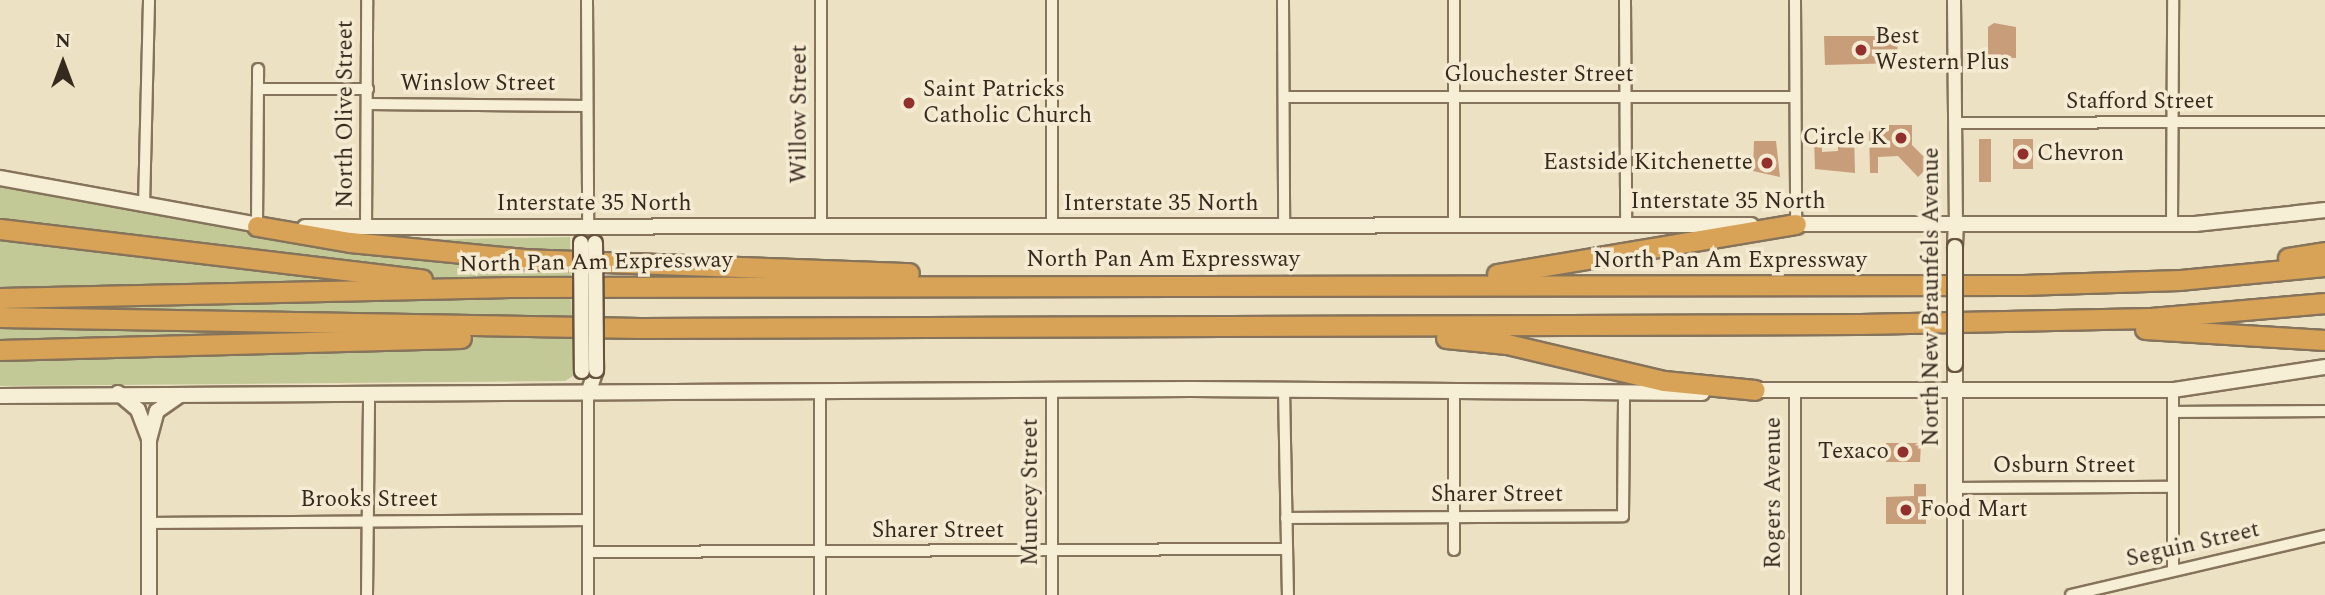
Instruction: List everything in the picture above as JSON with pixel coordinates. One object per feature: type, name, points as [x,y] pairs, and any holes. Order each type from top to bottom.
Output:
[{"type":"highway","points":[[1184,284],[1508,273],[1796,224]]},
{"type":"highway","points":[[257,226],[350,242],[524,259],[970,276],[1046,285]]},
{"type":"highway","points":[[0,229],[510,287]]},
{"type":"highway","points":[[2023,285],[2325,252]]},
{"type":"highway","name":"North Pan Am Expressway","points":[[0,298],[510,287],[1184,284],[2023,285],[2180,280],[2325,266]]},
{"type":"highway","points":[[0,288],[105,289],[135,295]]},
{"type":"highway","points":[[0,317],[640,328],[1983,323],[2151,318],[2325,303]]},
{"type":"highway","points":[[1983,323],[2325,340]]},
{"type":"highway","points":[[1151,326],[1330,338],[1479,339],[1664,381],[1755,390]]},
{"type":"highway","points":[[0,350],[640,328]]},
{"type":"highway","points":[[0,360],[318,340]]},
{"type":"main road","name":"Interstate 35 North","points":[[0,178],[257,226],[366,228],[1052,228],[1956,222],[2172,224],[2325,210]]},
{"type":"main road","name":"North New Braunfels Avenue","points":[[1955,595],[1956,222]]},
{"type":"main road","points":[[588,226],[588,394]]},
{"type":"main road","points":[[0,396],[118,393],[588,394],[1052,390],[1454,390],[1623,393],[1755,390],[2173,390],[2325,367]]},
{"type":"main road","points":[[118,393],[138,410],[149,440]]},
{"type":"main road","points":[[149,595],[149,440],[157,411],[184,393]]},
{"type":"street","points":[[144,206],[149,0]]},
{"type":"street","name":"North Olive Street","points":[[366,228],[367,0]]},
{"type":"street","points":[[587,0],[588,226]]},
{"type":"street","name":"Willow Street","points":[[821,0],[821,228]]},
{"type":"street","points":[[1052,0],[1052,228]]},
{"type":"street","points":[[1283,0],[1284,226]]},
{"type":"street","points":[[1454,0],[1454,226]]},
{"type":"street","points":[[1625,0],[1626,225]]},
{"type":"street","points":[[1795,0],[1796,224]]},
{"type":"street","name":"North New Braunfels Avenue","points":[[1954,0],[1956,222]]},
{"type":"street","points":[[2172,224],[2173,0]]},
{"type":"street","points":[[257,226],[258,69]]},
{"type":"street","points":[[258,89],[368,89]]},
{"type":"street","name":"Glouchester Street","points":[[1284,97],[1794,97]]},
{"type":"street","name":"Winslow Street","points":[[368,104],[587,106]]},
{"type":"street","name":"Stafford Street","points":[[1955,123],[2325,122]]},
{"type":"street","name":"Muncey Street","points":[[1052,390],[1052,595]]},
{"type":"street","points":[[1284,390],[1288,595]]},
{"type":"street","points":[[1454,390],[1454,550]]},
{"type":"street","name":"Rogers Avenue","points":[[1795,390],[1795,595]]},
{"type":"street","points":[[2173,390],[2173,571]]},
{"type":"street","points":[[820,391],[820,595]]},
{"type":"street","name":"Sharer Street","points":[[1286,518],[1623,516],[1623,393]]},
{"type":"street","points":[[368,595],[369,394]]},
{"type":"street","points":[[588,394],[588,595]]},
{"type":"street","points":[[2173,412],[2325,411]]},
{"type":"street","name":"Osburn Street","points":[[1955,488],[2173,487]]},
{"type":"street","name":"Brooks Street","points":[[149,523],[588,520]]},
{"type":"street","name":"Seguin Street","points":[[2071,595],[2325,536]]},
{"type":"street","name":"Sharer Street","points":[[588,552],[1287,549]]},
{"type":"green space","points":[[0,182],[252,233],[409,240],[570,237],[573,376],[565,381],[0,386]]},
{"type":"building","points":[[1994,23],[2016,27],[2016,58],[1988,58],[1988,27]]},
{"type":"building","name":"Best Western Plus","points":[[1824,36],[1897,36],[1898,63],[1825,65]]},
{"type":"building","points":[[1869,125],[1912,125],[1912,145],[1931,164],[1918,177],[1898,156],[1878,157],[1878,173],[1870,173]]},
{"type":"building","points":[[1838,131],[1854,131],[1855,173],[1815,169],[1814,137],[1822,137],[1822,152],[1838,151]]},
{"type":"building","name":"Chevron","points":[[1979,139],[1991,139],[1991,182],[1979,182]]},
{"type":"building","name":"Chevron","points":[[2013,139],[2033,139],[2033,169],[2013,169]]},
{"type":"building","name":"Eastside Kitchenette","points":[[1754,141],[1776,141],[1780,177],[1753,171]]},
{"type":"building","name":"Texaco","points":[[1886,443],[1921,443],[1920,462],[1886,462]]},
{"type":"building","name":"Food Mart","points":[[1914,484],[1926,484],[1926,524],[1886,524],[1886,497],[1914,496]]},
{"type":"place","name":"Best Western Plus","points":[[1861,50]]},
{"type":"place","name":"Saint Patricks Catholic Church","points":[[909,103]]},
{"type":"place","name":"Circle K","points":[[1901,138]]},
{"type":"place","name":"Chevron","points":[[2023,154]]},
{"type":"place","name":"Eastside Kitchenette","points":[[1767,163]]},
{"type":"place","name":"Texaco","points":[[1903,452]]},
{"type":"place","name":"Food Mart","points":[[1906,510]]}]
